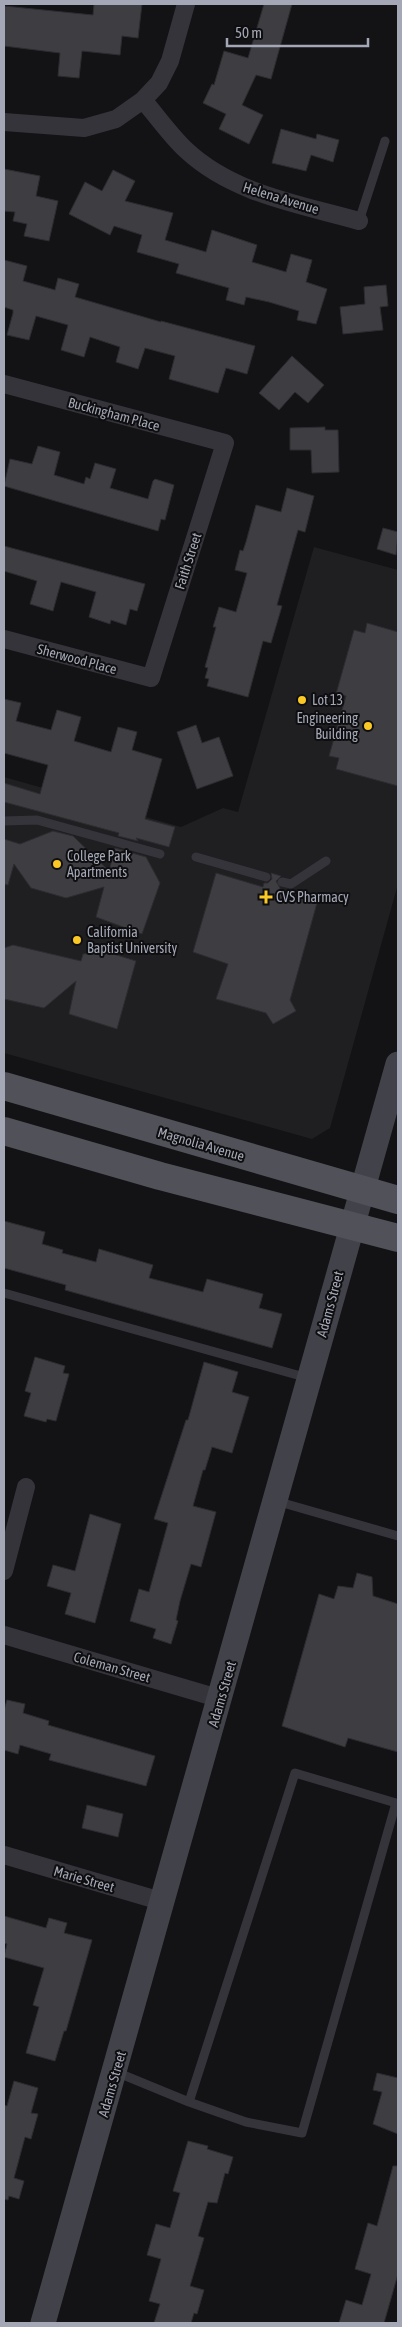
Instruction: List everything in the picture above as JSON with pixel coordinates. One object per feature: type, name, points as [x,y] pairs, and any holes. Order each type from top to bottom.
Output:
[{"type":"main road","name":"Adams Street","points":[[43,2323],[164,1902],[311,1379],[351,1225],[398,1064]]},
{"type":"main road","name":"Magnolia Avenue","points":[[4,1086],[398,1200]]},
{"type":"main road","points":[[4,1131],[160,1176],[398,1238]]},
{"type":"street","points":[[4,122],[84,128],[116,119],[143,100],[159,82],[170,61],[186,4]]},
{"type":"street","name":"Helena Avenue","points":[[143,100],[186,150],[218,175],[246,189],[358,221]]},
{"type":"street","name":"Buckingham Place","points":[[4,384],[225,443]]},
{"type":"street","name":"Faith Street","points":[[151,678],[225,443]]},
{"type":"street","name":"Sherwood Place","points":[[4,639],[151,678]]},
{"type":"street","points":[[4,1571],[26,1487]]},
{"type":"street","name":"Coleman Street","points":[[4,1635],[221,1699]]},
{"type":"street","name":"Marie Street","points":[[4,1855],[164,1902]]},
{"type":"lane","points":[[358,221],[385,141]]},
{"type":"lane","points":[[4,821],[37,820],[160,854]]},
{"type":"lane","points":[[196,857],[266,877]]},
{"type":"lane","points":[[282,882],[291,884],[326,862]]},
{"type":"lane","points":[[4,1292],[311,1379]]},
{"type":"lane","points":[[276,1501],[398,1536]]},
{"type":"lane","points":[[115,2072],[189,2102],[246,2122],[302,2133],[397,1802],[295,1773],[189,2102]]},
{"type":"shaded area","points":[[314,547],[398,570],[398,884],[330,1128],[312,1139],[4,1053],[4,777],[181,827],[223,808],[238,812]]},
{"type":"building","points":[[94,4],[142,4],[138,38],[122,36],[120,55],[82,51],[79,78],[58,76],[60,53],[4,46],[4,6],[93,15]]},
{"type":"building","points":[[264,4],[292,4],[271,79],[256,75],[242,105],[263,115],[249,144],[219,129],[226,114],[203,103],[212,84],[214,85],[224,51],[248,58]]},
{"type":"building","points":[[281,129],[316,139],[317,134],[339,140],[333,162],[311,155],[306,171],[272,163]]},
{"type":"building","points":[[4,169],[40,176],[36,196],[58,201],[49,241],[24,236],[27,224],[13,221],[15,212],[4,211]]},
{"type":"building","points":[[113,170],[135,181],[125,201],[173,213],[165,240],[206,252],[212,230],[257,245],[252,262],[286,272],[291,254],[312,260],[306,282],[327,289],[316,324],[297,320],[299,311],[269,302],[246,297],[244,305],[226,300],[229,288],[176,273],[179,264],[137,252],[142,235],[114,226],[110,235],[69,214],[85,182],[102,191]]},
{"type":"building","points":[[4,260],[27,266],[23,281],[55,290],[58,278],[79,284],[75,297],[161,322],[255,346],[247,374],[226,368],[218,393],[169,379],[175,356],[145,348],[138,369],[116,362],[120,347],[90,337],[84,357],[61,350],[68,325],[36,316],[29,340],[7,335],[13,310],[4,307]]},
{"type":"building","points":[[386,285],[388,306],[380,307],[383,330],[343,334],[340,307],[365,304],[364,287]]},
{"type":"building","points":[[292,356],[324,385],[308,403],[295,392],[279,410],[259,393]]},
{"type":"building","points":[[325,427],[325,430],[338,430],[339,472],[312,473],[311,450],[290,450],[290,428]]},
{"type":"building","points":[[38,446],[60,452],[54,475],[84,484],[86,477],[90,479],[95,463],[116,469],[110,488],[148,499],[155,479],[174,485],[165,520],[161,519],[158,531],[4,486],[10,459],[32,464]]},
{"type":"building","points":[[287,488],[314,496],[305,532],[298,530],[277,605],[282,606],[271,643],[263,641],[248,697],[207,686],[209,679],[205,678],[208,668],[205,667],[216,627],[213,627],[219,607],[236,612],[247,573],[235,570],[240,550],[243,551],[246,542],[256,505],[281,512]]},
{"type":"building","points":[[383,528],[398,532],[396,555],[377,549]]},
{"type":"building","points":[[4,546],[145,584],[137,611],[130,609],[126,625],[111,620],[110,624],[89,617],[96,592],[61,582],[53,611],[30,604],[37,581],[4,571]]},
{"type":"building","name":"Engineering Building","points":[[367,623],[398,632],[398,786],[336,769],[339,758],[329,756],[346,696],[336,694],[354,630],[365,633]]},
{"type":"building","points":[[4,699],[21,703],[16,721],[51,730],[57,710],[81,717],[74,741],[111,752],[118,727],[137,732],[132,750],[162,759],[145,819],[175,827],[169,847],[136,838],[138,841],[118,836],[119,833],[4,802],[4,783],[40,794],[48,765],[4,753]]},
{"type":"building","points":[[196,725],[202,743],[219,737],[233,776],[197,789],[177,732]]},
{"type":"building","points":[[53,831],[73,836],[109,871],[115,848],[146,857],[160,883],[142,934],[96,917],[104,887],[66,898],[31,888],[14,864],[8,885],[4,884],[4,839],[20,844]]},
{"type":"building","name":"CVS Pharmacy","points":[[216,873],[263,887],[264,883],[268,883],[272,879],[271,873],[281,876],[276,881],[280,888],[279,892],[317,903],[290,1000],[296,1011],[273,1024],[266,1013],[216,999],[228,964],[193,952]]},
{"type":"building","points":[[13,945],[81,961],[83,954],[92,953],[94,948],[136,961],[117,1029],[69,1014],[76,981],[44,1008],[4,999],[4,948]]},
{"type":"building","points":[[4,1221],[45,1232],[42,1244],[63,1250],[62,1253],[96,1262],[99,1249],[153,1265],[149,1278],[203,1292],[207,1279],[263,1294],[259,1308],[282,1314],[272,1348],[65,1290],[66,1285],[4,1268]]},
{"type":"building","points":[[35,1357],[65,1366],[63,1373],[69,1374],[56,1421],[47,1419],[46,1422],[24,1416],[31,1393],[25,1391]]},
{"type":"building","points":[[204,1362],[238,1372],[232,1392],[249,1397],[232,1453],[212,1447],[205,1470],[203,1470],[193,1506],[216,1512],[201,1567],[191,1564],[180,1601],[176,1620],[178,1621],[171,1644],[153,1638],[156,1629],[130,1621],[139,1589],[149,1592],[168,1523],[154,1519],[186,1420],[188,1420]]},
{"type":"building","points":[[90,1514],[121,1524],[95,1623],[65,1614],[71,1593],[47,1586],[53,1565],[75,1571]]},
{"type":"building","points":[[357,1573],[372,1577],[373,1596],[398,1604],[398,1752],[348,1738],[345,1747],[282,1726],[319,1594],[334,1599],[338,1586],[353,1588]]},
{"type":"building","points":[[7,1700],[25,1704],[23,1713],[49,1721],[48,1725],[155,1756],[146,1786],[49,1760],[51,1754],[20,1745],[18,1754],[4,1750],[4,1710]]},
{"type":"building","points":[[87,1805],[123,1814],[118,1837],[82,1828]]},
{"type":"building","points":[[4,1916],[46,1928],[49,1918],[67,1923],[64,1933],[92,1940],[66,2031],[64,2031],[55,2061],[26,2053],[39,2007],[33,2005],[44,1968],[4,1957],[7,1944],[4,1943]]},
{"type":"building","points":[[377,2073],[398,2078],[398,2134],[373,2124],[382,2092],[373,2090]]},
{"type":"building","points":[[14,2081],[38,2088],[31,2113],[38,2114],[31,2139],[25,2137],[14,2178],[24,2181],[19,2199],[9,2196],[8,2200],[4,2199],[4,2105],[7,2106]]},
{"type":"building","points":[[188,2141],[208,2146],[207,2149],[233,2157],[228,2174],[225,2173],[217,2203],[208,2202],[198,2236],[204,2238],[190,2286],[204,2290],[197,2314],[194,2313],[191,2323],[154,2323],[160,2304],[149,2301],[161,2259],[147,2255],[156,2224],[170,2228],[180,2193],[173,2191]]},
{"type":"building","points":[[393,2166],[398,2166],[398,2274],[384,2323],[339,2323],[346,2300],[362,2305],[371,2274],[355,2269],[368,2223],[377,2226]]},
{"type":"place","name":"Lot 13","points":[[302,700]]},
{"type":"place","name":"Engineering Building","points":[[368,726]]},
{"type":"place","name":"College Park Apartments","points":[[57,864]]},
{"type":"place","name":"CVS Pharmacy","points":[[266,897]]},
{"type":"place","name":"California Baptist University","points":[[77,940]]}]
